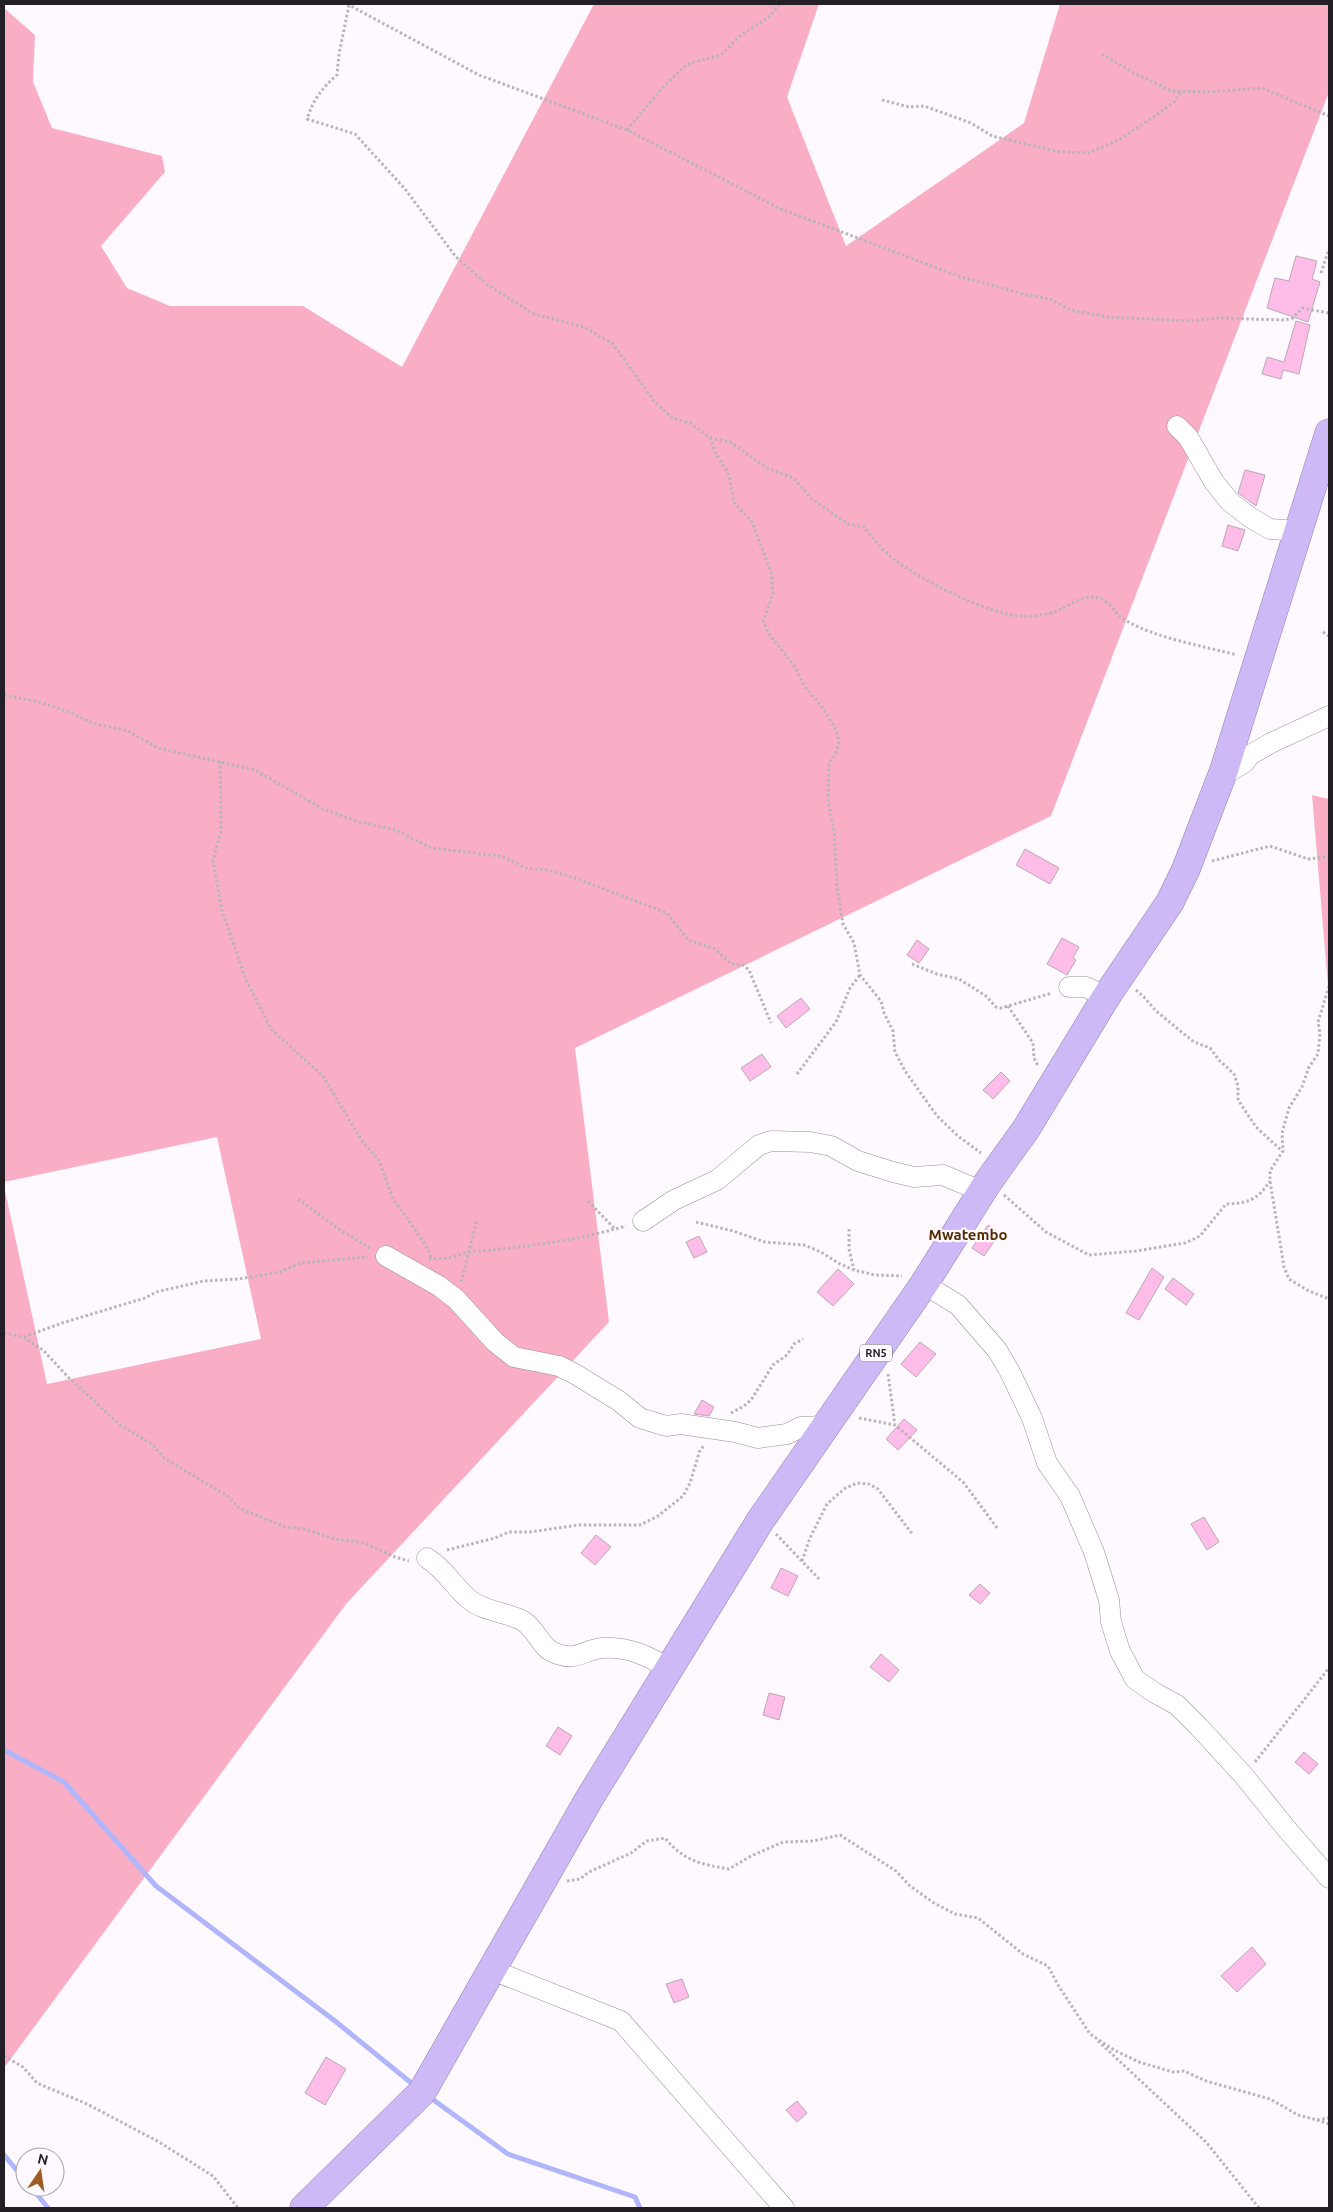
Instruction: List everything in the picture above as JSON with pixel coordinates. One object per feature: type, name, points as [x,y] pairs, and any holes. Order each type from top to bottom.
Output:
[{"type":"highway","name":"RN5","points":[[304,2208],[422,2092],[590,1798],[760,1521],[924,1284],[1047,1095],[1112,989],[1170,902],[1186,869],[1224,770],[1329,433]]},
{"type":"street","points":[[1177,426],[1188,437],[1214,482],[1230,502],[1251,518],[1270,529],[1298,530]]},
{"type":"street","points":[[1224,770],[1232,770],[1244,763],[1250,755],[1271,743],[1329,716]]},
{"type":"street","points":[[1069,988],[1112,989]]},
{"type":"street","points":[[644,1221],[674,1200],[716,1180],[759,1145],[771,1141],[810,1142],[831,1146],[858,1161],[914,1177],[943,1175],[990,1180]]},
{"type":"street","points":[[386,1256],[439,1286],[456,1300],[495,1342],[514,1357],[559,1366],[619,1401],[640,1418],[654,1424],[666,1426],[681,1424],[758,1438],[787,1434],[801,1427],[828,1421]]},
{"type":"street","points":[[924,1284],[958,1304],[997,1350],[1010,1372],[1032,1418],[1047,1463],[1070,1496],[1094,1552],[1109,1600],[1111,1622],[1120,1651],[1135,1679],[1177,1705],[1244,1776],[1329,1878]]},
{"type":"street","points":[[427,1558],[440,1566],[471,1601],[524,1621],[553,1653],[571,1658],[601,1648],[624,1650],[645,1654],[670,1670]]},
{"type":"street","points":[[492,1970],[621,2021],[784,2208]]},
{"type":"path","points":[[1258,661],[1146,630],[1123,620],[1113,606],[1101,598],[1088,597],[1066,605],[1052,613],[1022,617],[982,608],[915,573],[895,560],[875,542],[864,527],[848,524],[812,499],[793,478],[767,468],[730,442],[710,438],[690,423],[672,418],[654,401],[613,344],[584,327],[534,314],[488,285],[456,257],[405,189],[355,134],[307,119],[312,102],[324,86],[338,75],[338,54],[348,4],[479,75],[627,130],[781,209],[961,277],[1027,295],[1050,299],[1071,310],[1108,317],[1190,320],[1216,318],[1285,320],[1293,318],[1302,308],[1329,313]]},
{"type":"path","points":[[627,130],[664,86],[687,64],[722,55],[741,35],[769,17],[780,4]]},
{"type":"path","points":[[1102,54],[1172,91],[1262,88],[1329,116]]},
{"type":"path","points":[[882,100],[909,107],[924,106],[971,123],[992,136],[1060,152],[1089,153],[1120,138],[1155,116],[1174,102],[1181,92]]},
{"type":"path","points":[[1321,273],[1329,250]]},
{"type":"path","points":[[710,438],[717,456],[728,472],[735,504],[752,522],[771,572],[773,594],[763,621],[769,634],[795,667],[804,688],[823,708],[836,730],[839,742],[836,753],[829,763],[828,800],[834,831],[836,887],[842,924],[854,943],[860,975],[881,1001],[884,1013],[893,1031],[895,1052],[922,1096],[958,1136],[990,1180],[1046,1232],[1089,1255],[1136,1251],[1185,1243],[1200,1236],[1226,1204],[1242,1203],[1257,1198],[1270,1181]]},
{"type":"path","points":[[1323,632],[1329,636]]},
{"type":"path","points":[[4,695],[39,702],[70,712],[92,723],[128,731],[158,748],[255,770],[323,809],[359,822],[396,830],[431,848],[501,856],[513,860],[526,868],[548,870],[667,913],[688,940],[715,949],[731,964],[743,964],[749,970],[771,1024]]},
{"type":"path","points":[[220,761],[221,831],[213,861],[222,912],[246,980],[271,1028],[323,1076],[362,1141],[379,1160],[392,1199],[412,1225],[432,1258],[439,1286]]},
{"type":"path","points":[[1186,869],[1233,854],[1270,846],[1308,859],[1329,858]]},
{"type":"path","points":[[912,964],[937,974],[959,979],[986,996],[996,1007],[1008,1006],[1069,988]]},
{"type":"path","points":[[797,1074],[836,1022],[850,988],[860,975]]},
{"type":"path","points":[[1329,986],[1318,1022],[1320,1038],[1318,1054],[1309,1067],[1302,1087],[1289,1108],[1282,1133],[1283,1151],[1270,1171],[1284,1267],[1289,1279],[1307,1290],[1329,1299]]},
{"type":"path","points":[[1112,989],[1136,990],[1155,1010],[1194,1042],[1210,1048],[1219,1060],[1234,1074],[1238,1086],[1238,1099],[1256,1127],[1283,1151]]},
{"type":"path","points":[[1008,1006],[1033,1044],[1034,1058],[1039,1067],[1040,1081],[1047,1095]]},
{"type":"path","points":[[298,1199],[356,1240],[386,1256]]},
{"type":"path","points":[[588,1200],[615,1229]]},
{"type":"path","points":[[456,1300],[466,1270],[477,1220]]},
{"type":"path","points":[[423,1259],[447,1258],[469,1253],[548,1244],[644,1221]]},
{"type":"path","points":[[696,1222],[733,1231],[765,1242],[804,1246],[821,1252],[854,1270],[875,1275],[901,1275],[924,1284]]},
{"type":"path","points":[[849,1229],[849,1249],[854,1270]]},
{"type":"path","points":[[23,1337],[145,1298],[156,1292],[195,1284],[280,1272],[300,1263],[386,1256]]},
{"type":"path","points":[[4,1333],[23,1337],[43,1350],[68,1377],[120,1424],[152,1444],[164,1458],[229,1497],[239,1508],[285,1527],[304,1529],[335,1539],[365,1543],[395,1557],[416,1563],[471,1542],[480,1542],[509,1532],[530,1532],[579,1525],[640,1525],[658,1516],[683,1496],[690,1483],[700,1450],[706,1444],[712,1429],[721,1419],[751,1400],[773,1365],[787,1355],[794,1344],[802,1339]]},
{"type":"path","points":[[885,1341],[895,1425]]},
{"type":"path","points":[[828,1421],[851,1417],[895,1425],[962,1482],[998,1529]]},
{"type":"path","points":[[802,1561],[810,1538],[827,1504],[844,1489],[857,1483],[869,1484],[878,1489],[913,1535]]},
{"type":"path","points":[[760,1521],[784,1540],[819,1579]]},
{"type":"path","points":[[1244,1776],[1329,1668]]},
{"type":"path","points":[[540,1884],[580,1879],[589,1872],[631,1853],[647,1841],[665,1838],[677,1853],[703,1865],[729,1869],[751,1856],[783,1842],[813,1841],[840,1834],[896,1870],[910,1886],[934,1903],[955,1914],[978,1918],[1023,1954],[1048,1966],[1090,2034],[1206,2142],[1258,2208]]},
{"type":"path","points":[[1090,2034],[1114,2050],[1140,2062],[1173,2072],[1184,2071],[1206,2081],[1270,2099],[1298,2115],[1329,2124]]},
{"type":"path","points":[[4,2056],[23,2067],[37,2083],[87,2104],[152,2137],[213,2176],[238,2208]]},
{"type":"path","points":[[1316,2120],[1329,2118]]},
{"type":"shaded area","points":[[594,4],[819,4],[787,97],[846,246],[1024,123],[1060,4],[1329,4],[1329,92],[1051,816],[575,1048],[609,1322],[346,1604],[4,2068],[4,1186],[47,1384],[261,1339],[217,1137],[4,1182],[4,8],[35,35],[33,82],[52,128],[162,156],[165,172],[101,246],[127,288],[170,306],[303,306],[402,367]]},
{"type":"shaded area","points":[[1312,795],[1329,799],[1329,998]]},
{"type":"building","points":[[1296,256],[1317,261],[1312,279],[1320,282],[1308,322],[1267,308],[1275,278],[1289,281]]},
{"type":"building","points":[[1296,321],[1310,325],[1299,374],[1283,370],[1281,379],[1262,374],[1267,357],[1284,362]]},
{"type":"building","points":[[1245,470],[1265,475],[1256,506],[1238,493]]},
{"type":"building","points":[[1228,525],[1245,530],[1238,551],[1222,546]]},
{"type":"building","points":[[1025,849],[1059,868],[1050,884],[1016,865]]},
{"type":"building","points":[[1062,938],[1079,947],[1073,958],[1076,960],[1067,975],[1047,964]]},
{"type":"building","points":[[917,940],[929,949],[919,963],[907,955]]},
{"type":"building","points":[[801,998],[810,1009],[786,1028],[777,1016]]},
{"type":"building","points":[[762,1054],[771,1067],[750,1081],[741,1068]]},
{"type":"building","points":[[1001,1072],[1010,1081],[993,1099],[983,1090]]},
{"type":"building","points":[[988,1225],[1000,1233],[984,1256],[972,1248]]},
{"type":"building","points":[[699,1236],[707,1252],[694,1258],[686,1242]]},
{"type":"building","points":[[1152,1268],[1164,1277],[1139,1320],[1126,1313]]},
{"type":"building","points":[[838,1269],[854,1284],[833,1306],[817,1292]]},
{"type":"building","points":[[1173,1278],[1194,1294],[1186,1305],[1165,1289]]},
{"type":"building","points":[[920,1342],[936,1354],[916,1377],[901,1364]]},
{"type":"building","points":[[702,1400],[714,1407],[709,1416],[694,1414]]},
{"type":"building","points":[[904,1419],[917,1430],[898,1450],[886,1439]]},
{"type":"building","points":[[1204,1517],[1219,1542],[1207,1550],[1191,1524]]},
{"type":"building","points":[[596,1535],[611,1547],[595,1565],[581,1553]]},
{"type":"building","points":[[781,1568],[798,1576],[788,1596],[771,1588]]},
{"type":"building","points":[[980,1584],[990,1593],[980,1604],[969,1595]]},
{"type":"building","points":[[881,1654],[899,1670],[889,1682],[870,1667]]},
{"type":"building","points":[[769,1693],[785,1697],[779,1720],[763,1715]]},
{"type":"building","points":[[558,1727],[572,1736],[560,1755],[546,1746]]},
{"type":"building","points":[[1304,1752],[1318,1764],[1309,1774],[1295,1762]]},
{"type":"building","points":[[1252,1947],[1266,1964],[1237,1992],[1221,1976]]},
{"type":"building","points":[[682,1979],[689,1997],[674,2003],[666,1984]]},
{"type":"building","points":[[326,2057],[346,2069],[325,2105],[305,2093]]},
{"type":"building","points":[[797,2101],[807,2113],[797,2122],[786,2110]]},
{"type":"waterway","points":[[4,1750],[64,1782],[156,1886],[335,2021],[415,2086]]},
{"type":"waterway","points":[[428,2096],[508,2154],[635,2197],[640,2208]]},
{"type":"waterway","points":[[4,2155],[15,2168]]},
{"type":"waterway","points":[[39,2197],[48,2208]]},
{"type":"district","name":"Mwatembo","points":[[968,1235]]}]
